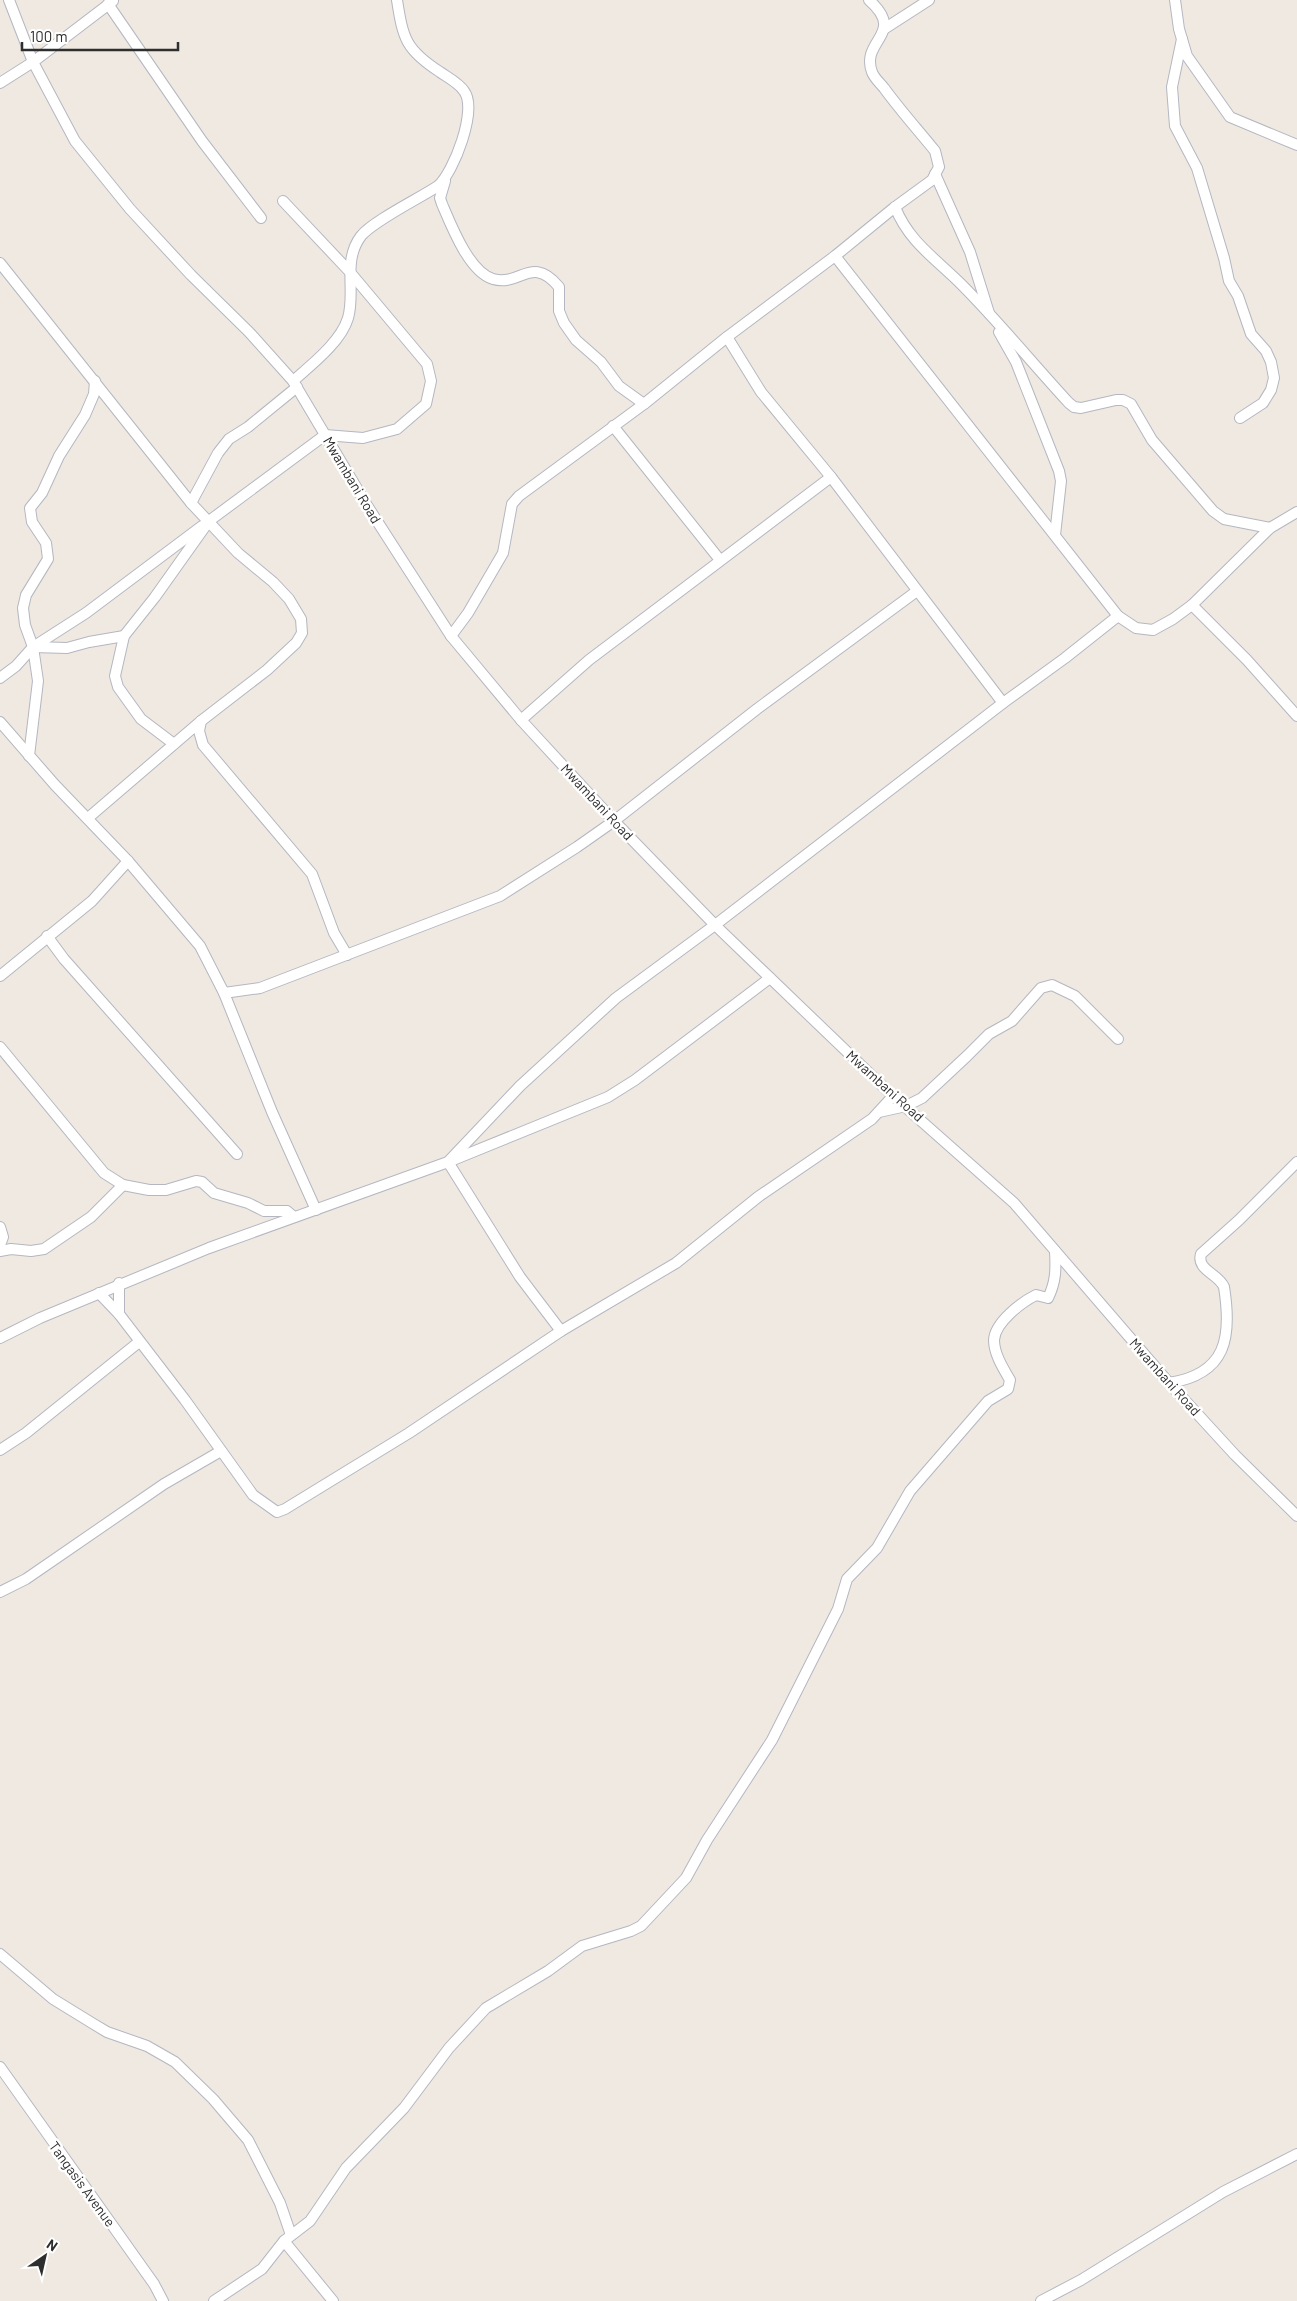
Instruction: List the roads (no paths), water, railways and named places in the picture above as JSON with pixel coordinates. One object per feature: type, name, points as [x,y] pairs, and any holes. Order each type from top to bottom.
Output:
[{"type":"street","name":"Mwambani Road","points":[[9,0],[33,62],[75,141],[130,209],[191,275],[249,332],[295,384],[368,507],[452,636],[521,720],[614,821],[715,925],[893,1096],[1014,1203],[1169,1383],[1235,1454],[1297,1516]]},
{"type":"street","points":[[397,0],[406,43],[422,60],[464,90],[470,102],[466,124],[453,167],[440,198],[468,258],[482,273],[492,279],[500,280],[533,272],[541,272],[551,278],[559,287],[559,311],[564,323],[576,340],[601,362],[619,386],[644,404]]},
{"type":"street","points":[[452,636],[468,613],[503,553],[512,504],[525,491],[644,404],[727,337],[835,256],[894,206],[932,180],[939,167],[935,151],[872,72],[871,54],[884,29],[884,18],[869,0]]},
{"type":"street","points":[[884,29],[928,0]]},
{"type":"street","points":[[1174,0],[1187,56],[1230,117],[1297,145]]},
{"type":"street","points":[[0,83],[33,62],[111,2],[202,141],[261,218]]},
{"type":"street","points":[[1182,40],[1172,87],[1175,126],[1197,168],[1229,281],[1238,296],[1251,334],[1266,351],[1271,362],[1274,378],[1272,390],[1262,402],[1240,418]]},
{"type":"street","points":[[935,174],[970,252],[990,316],[1016,362],[1059,471],[1061,481],[1055,535]]},
{"type":"street","points":[[191,503],[218,452],[229,439],[248,427],[295,384],[342,330],[350,307],[349,271],[355,247],[366,231],[446,180]]},
{"type":"street","points":[[0,678],[16,666],[33,647],[86,613],[325,435],[363,438],[397,429],[426,404],[431,381],[427,364],[349,271],[283,202]]},
{"type":"street","points":[[894,206],[901,222],[914,240],[960,283],[1074,407],[1116,400],[1123,400],[1131,404],[1152,440],[1214,511],[1224,518],[1270,528]]},
{"type":"street","points":[[835,256],[1118,616],[1136,628],[1152,630],[1192,606],[1270,528],[1297,512]]},
{"type":"street","points":[[0,263],[4,275],[95,381],[191,503],[238,553],[273,582],[289,599],[301,619],[302,632],[296,643],[267,670],[201,721],[88,818]]},
{"type":"street","points":[[727,337],[761,392],[832,477],[1003,703]]},
{"type":"street","points":[[29,756],[38,681],[33,647],[25,625],[23,608],[26,595],[48,559],[44,536],[32,522],[30,508],[42,492],[59,456],[85,415],[94,394],[95,381]]},
{"type":"street","points":[[613,426],[720,560]]},
{"type":"street","points":[[521,720],[589,660],[832,477]]},
{"type":"street","points":[[174,744],[141,720],[118,687],[115,676],[124,636],[155,597],[209,521]]},
{"type":"street","points":[[224,993],[260,988],[500,896],[614,821],[757,709],[917,591]]},
{"type":"street","points":[[1192,606],[1247,660],[1297,716]]},
{"type":"street","points":[[448,1162],[520,1086],[616,998],[715,925],[1118,616]]},
{"type":"street","points":[[33,647],[68,648],[124,636]]},
{"type":"street","points":[[201,721],[199,731],[203,745],[312,874],[334,933],[346,955]]},
{"type":"street","points":[[0,722],[29,756],[128,860],[200,946],[224,993],[272,1112],[316,1210]]},
{"type":"street","points":[[0,976],[92,901],[128,860]]},
{"type":"street","points":[[47,936],[64,959],[238,1154]]},
{"type":"street","points":[[0,1338],[119,1283],[294,1217],[448,1162],[608,1097],[635,1080],[770,978]]},
{"type":"street","points":[[879,1112],[906,1106],[922,1098],[989,1034],[1012,1021],[1041,988],[1052,985],[1075,996],[1118,1039]]},
{"type":"street","points":[[0,1047],[104,1172],[123,1185],[149,1190],[166,1190],[196,1181],[202,1182],[214,1193],[248,1203],[264,1211],[287,1212],[294,1217]]},
{"type":"street","points":[[99,1293],[119,1314],[185,1400],[253,1495],[277,1512],[285,1509],[409,1433],[561,1331],[676,1263],[758,1196],[872,1119],[893,1096]]},
{"type":"street","points":[[448,1162],[520,1277],[561,1331]]},
{"type":"street","points":[[1169,1383],[1180,1381],[1210,1367],[1215,1362],[1228,1332],[1224,1287],[1222,1282],[1202,1266],[1199,1260],[1201,1254],[1239,1220],[1297,1162]]},
{"type":"street","points":[[0,1251],[12,1249],[31,1251],[44,1248],[91,1217],[123,1185]]},
{"type":"street","points":[[0,1227],[3,1237],[0,1246]]},
{"type":"street","points":[[214,2301],[262,2269],[288,2238],[310,2221],[320,2209],[346,2168],[404,2108],[449,2048],[486,2008],[548,1971],[582,1946],[630,1932],[641,1926],[686,1878],[707,1840],[772,1740],[838,1609],[847,1579],[877,1548],[910,1491],[988,1401],[1008,1389],[1010,1380],[1002,1369],[994,1342],[995,1336],[1013,1310],[1022,1302],[1036,1295],[1048,1298],[1054,1286],[1056,1271],[1055,1251]]},
{"type":"street","points":[[119,1283],[119,1314]]},
{"type":"street","points":[[0,1450],[26,1433],[139,1342]]},
{"type":"street","points":[[0,1592],[26,1579],[164,1484],[221,1451]]},
{"type":"street","points":[[0,1954],[53,1999],[107,2032],[147,2046],[175,2062],[214,2099],[248,2140],[280,2203],[288,2238],[333,2301]]},
{"type":"street","name":"Tangasis Avenue","points":[[0,2067],[154,2284],[163,2301]]},
{"type":"street","points":[[1042,2301],[1081,2280],[1223,2192],[1297,2154]]}]
